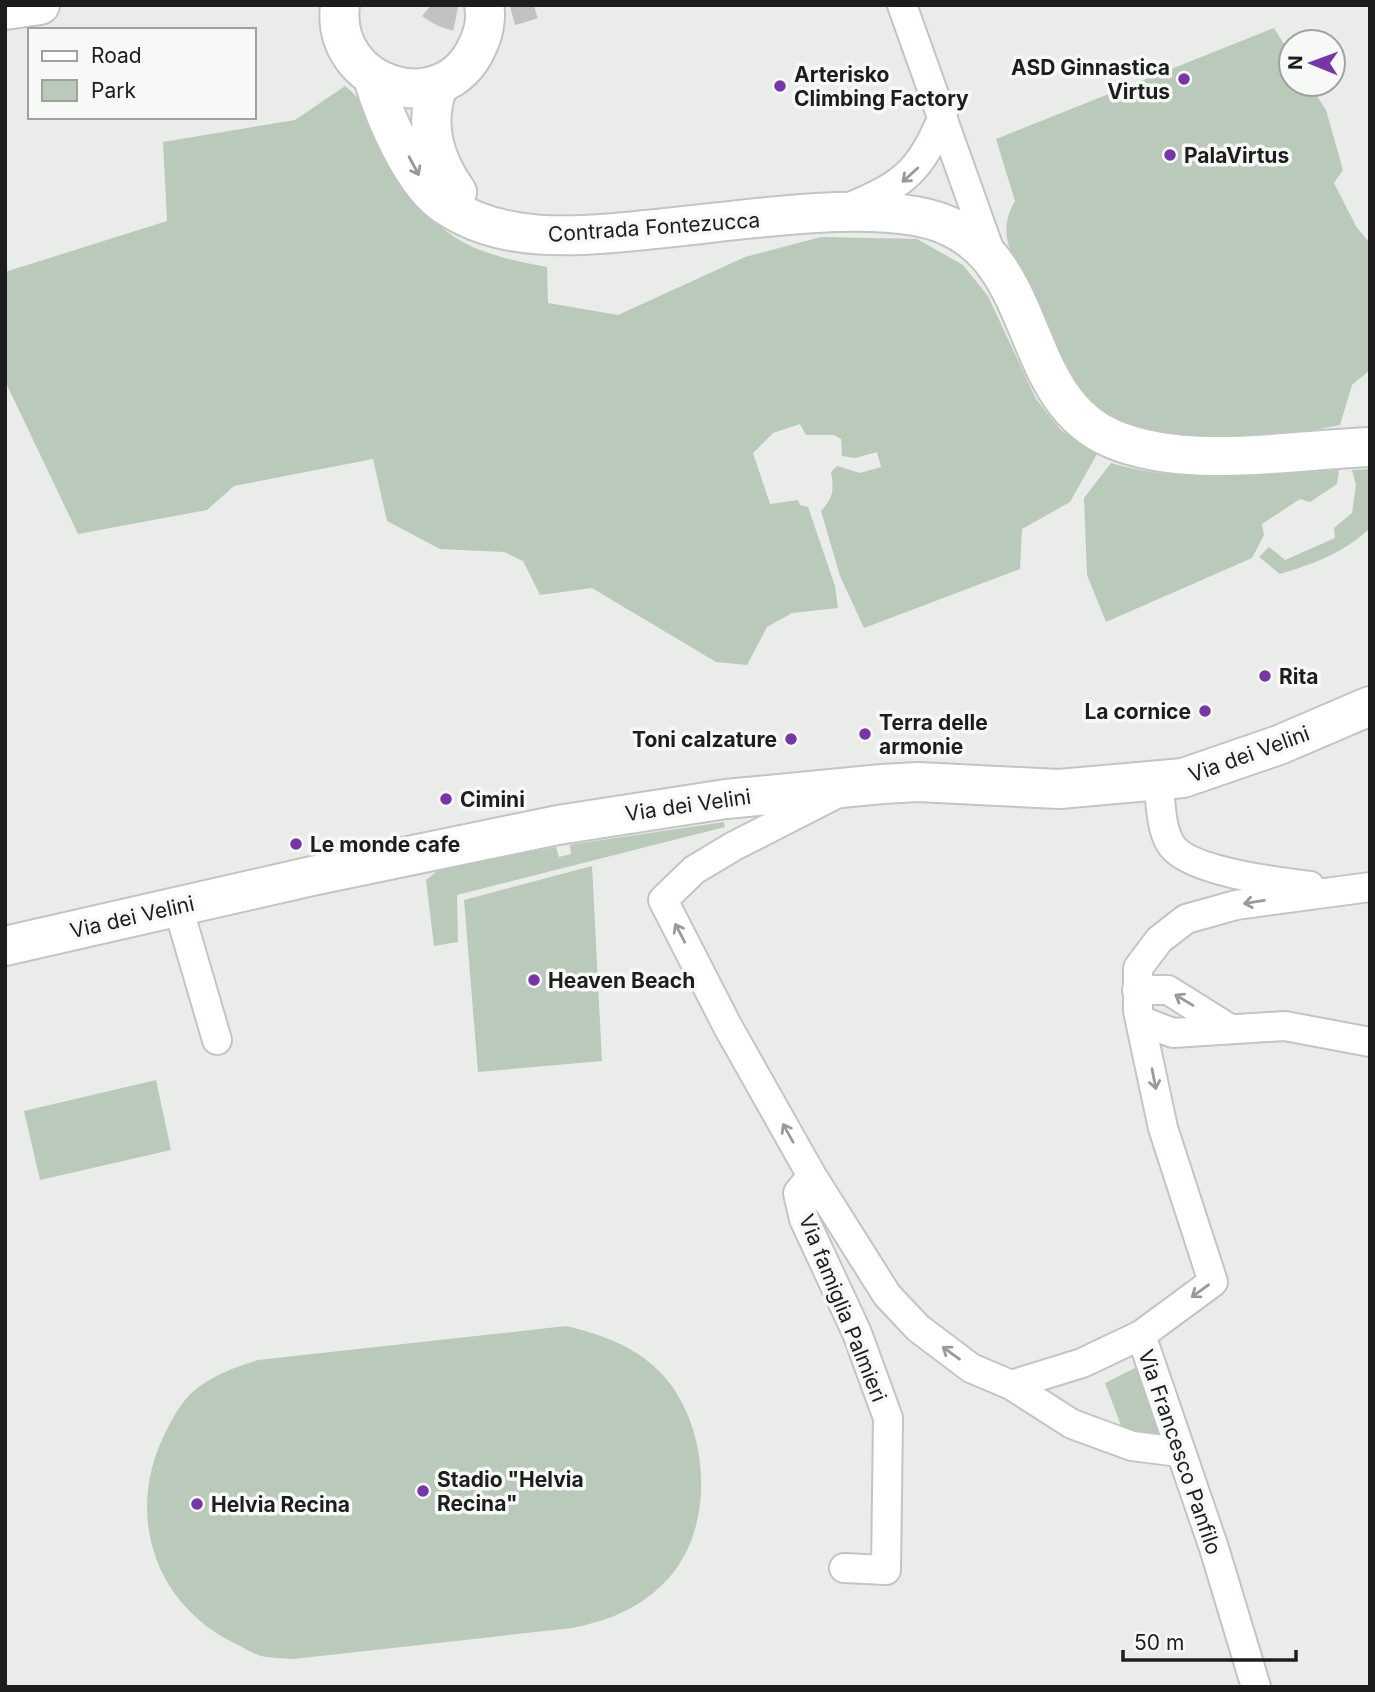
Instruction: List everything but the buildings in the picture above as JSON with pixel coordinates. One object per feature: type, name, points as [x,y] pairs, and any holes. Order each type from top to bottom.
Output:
[{"type":"street","points":[[5,10],[40,5]]},
{"type":"street","name":"Contrada Fontezucca","points":[[902,5],[994,263]]},
{"type":"street","points":[[331,10],[343,43],[355,63],[373,78],[394,87],[417,89],[439,84],[459,72],[474,56],[490,15]]},
{"type":"street","name":"Contrada Fontezucca","points":[[373,78],[382,106],[425,186],[447,207],[504,230],[541,235],[604,234],[835,214],[916,217],[947,226],[973,242],[994,263],[1020,303],[1047,373],[1061,398],[1076,415],[1112,439],[1151,450],[1222,455],[1365,445]]},
{"type":"street","points":[[439,84],[432,100],[430,132],[437,158],[476,219]]},
{"type":"street","name":"Contrada Fontezucca","points":[[835,214],[882,194],[919,167],[943,117]]},
{"type":"street","name":"Via dei Velini","points":[[5,946],[558,825],[712,800],[918,782],[1059,789],[1183,778],[1279,745],[1370,706]]},
{"type":"street","points":[[1158,780],[1168,841],[1178,855],[1202,867],[1357,888]]},
{"type":"street","name":"Via famiglia Palmieri","points":[[851,787],[734,846],[694,870],[663,900],[728,1027],[812,1176],[887,1295],[918,1328],[971,1368],[1011,1385],[1072,1424],[1132,1446],[1179,1452]]},
{"type":"street","name":"Via Francesco Panfilo","points":[[1256,1687],[1214,1548],[1141,1335],[1213,1282],[1163,1128],[1137,990],[1138,968],[1159,940],[1186,919],[1236,905],[1357,888]]},
{"type":"street","points":[[178,907],[217,1040]]},
{"type":"street","points":[[1137,990],[1168,990],[1227,1027]]},
{"type":"street","points":[[1142,1021],[1173,1033],[1227,1027],[1285,1026],[1370,1042]]},
{"type":"street","name":"Via famiglia Palmieri","points":[[812,1176],[798,1194],[804,1219],[858,1333],[888,1418],[887,1570],[844,1568]]},
{"type":"street","points":[[1011,1385],[1082,1363],[1141,1335]]},
{"type":"green space","points":[[1274,28],[1277,33],[1277,98],[1318,98],[1326,110],[1343,170],[1334,183],[1357,228],[1370,243],[1370,370],[1352,385],[1340,425],[1276,436],[1203,440],[1167,437],[1134,429],[1105,416],[1081,395],[1068,375],[1014,260],[1007,237],[1007,226],[1015,201],[996,139]]},
{"type":"green space","points":[[345,86],[369,111],[408,186],[423,208],[438,224],[473,247],[494,255],[547,267],[548,303],[618,315],[745,257],[821,237],[917,239],[963,265],[988,296],[1036,399],[1061,430],[1097,454],[1070,502],[1022,529],[1020,569],[864,628],[840,576],[821,511],[832,493],[831,472],[837,466],[860,473],[881,467],[877,452],[855,458],[842,456],[841,439],[834,435],[806,435],[800,424],[773,433],[753,453],[770,504],[798,500],[800,505],[808,507],[835,586],[838,608],[792,613],[767,627],[747,665],[716,662],[592,588],[540,595],[523,561],[504,552],[440,549],[387,521],[373,459],[234,486],[207,510],[78,534],[5,381],[5,272],[167,221],[163,142],[295,120]]},
{"type":"green space","points":[[1111,463],[1139,470],[1196,476],[1339,470],[1337,484],[1310,502],[1300,499],[1262,524],[1264,535],[1252,558],[1106,622],[1087,575],[1084,498]]},
{"type":"green space","points":[[1370,469],[1370,528],[1360,537],[1328,557],[1280,574],[1259,557],[1269,547],[1285,560],[1335,538],[1334,528],[1352,513],[1356,485],[1352,470]]},
{"type":"green space","points":[[724,822],[725,827],[457,895],[458,942],[434,946],[426,880],[440,869],[556,847],[559,857],[571,854],[570,845]]},
{"type":"green space","name":"Heaven Beach","points":[[592,866],[602,1061],[478,1072],[464,900]]},
{"type":"green space","points":[[156,1080],[171,1150],[40,1180],[24,1111]]},
{"type":"green space","points":[[566,1326],[616,1342],[640,1355],[660,1372],[677,1394],[690,1420],[698,1449],[701,1478],[699,1508],[692,1537],[680,1563],[662,1585],[642,1601],[609,1618],[572,1628],[293,1659],[261,1656],[232,1642],[206,1626],[184,1606],[168,1583],[156,1557],[149,1530],[147,1501],[151,1471],[161,1442],[176,1414],[190,1394],[203,1384],[258,1360]]},
{"type":"green space","points":[[1139,1366],[1168,1440],[1157,1446],[1122,1428],[1105,1383]]},
{"type":"tunnel","points":[[431,5],[443,13],[469,18],[495,16],[534,5]]},
{"type":"place","name":"ASD Ginnastica Virtus","points":[[1184,79]]},
{"type":"place","name":"Arterisko Climbing Factory","points":[[780,86]]},
{"type":"place","name":"PalaVirtus","points":[[1170,155]]},
{"type":"place","name":"Rita","points":[[1265,676]]},
{"type":"place","name":"La cornice","points":[[1205,711]]},
{"type":"place","name":"Terra delle armonie","points":[[865,734]]},
{"type":"place","name":"Toni calzature","points":[[791,739]]},
{"type":"place","name":"Cimini","points":[[446,799]]},
{"type":"place","name":"Le monde cafe","points":[[296,844]]},
{"type":"place","name":"Heaven Beach","points":[[534,980]]},
{"type":"place","name":"Stadio \"Helvia Recina\"","points":[[423,1491]]},
{"type":"place","name":"Helvia Recina","points":[[197,1504]]}]
